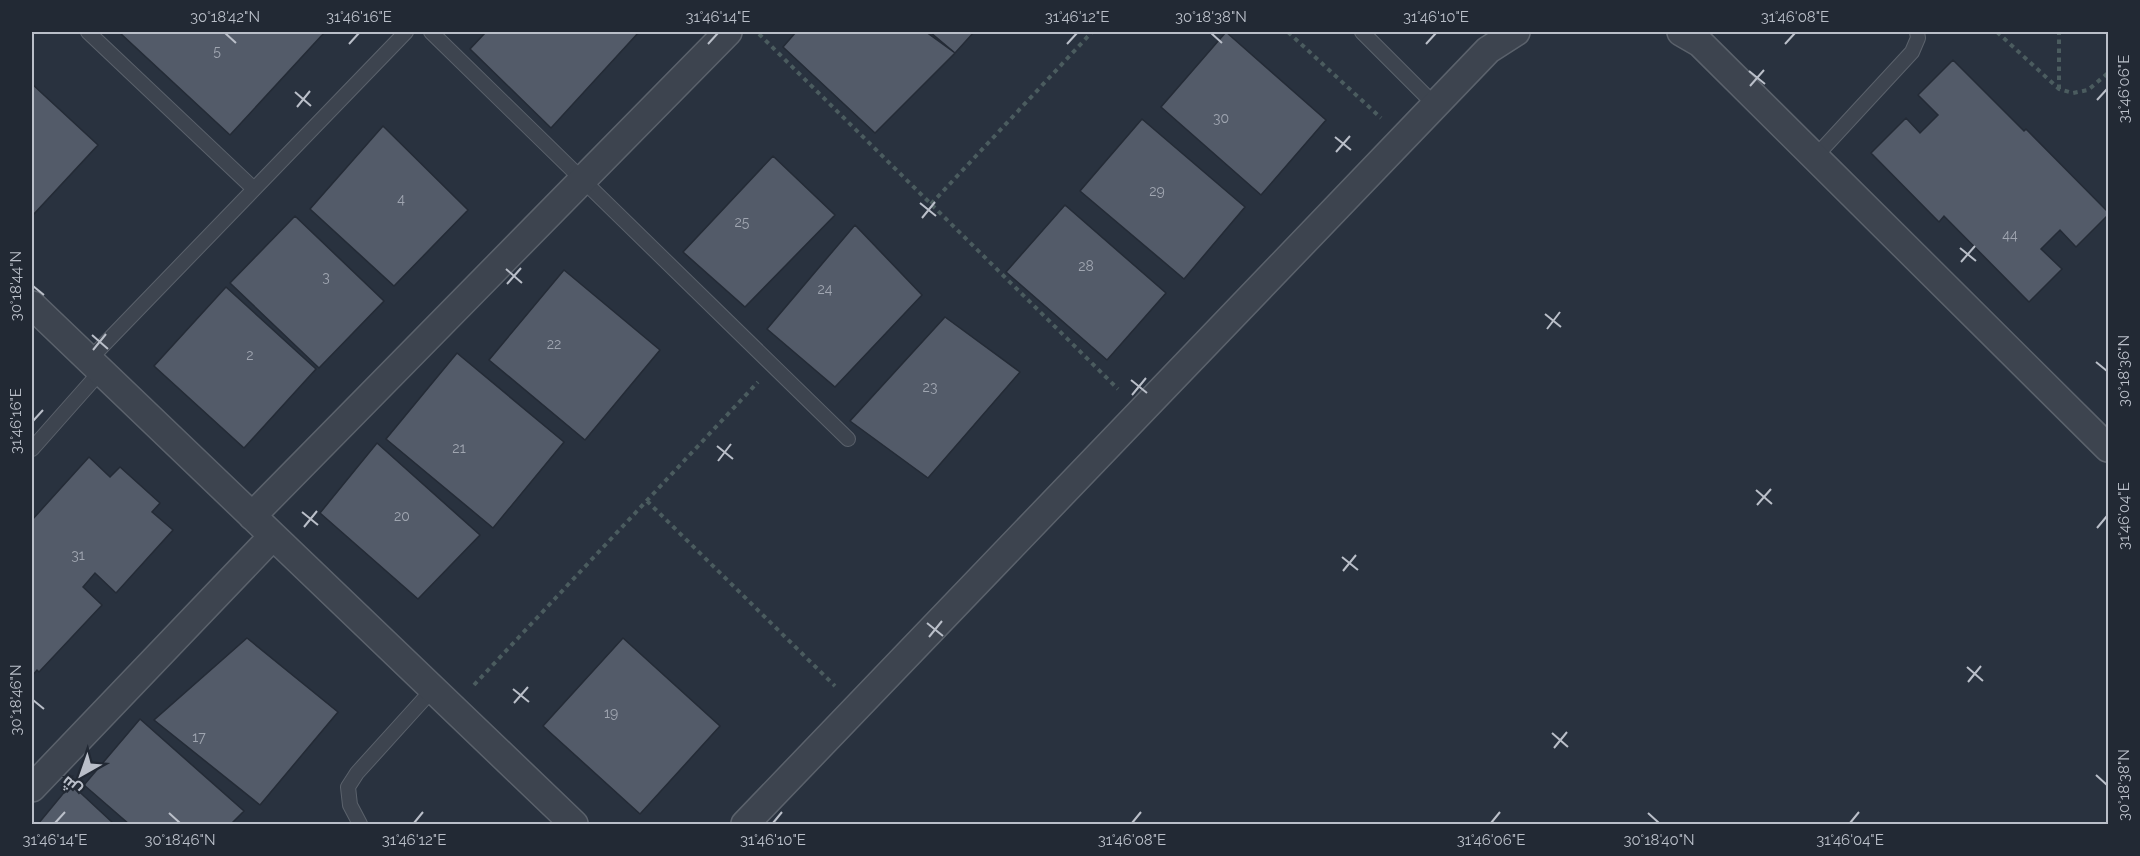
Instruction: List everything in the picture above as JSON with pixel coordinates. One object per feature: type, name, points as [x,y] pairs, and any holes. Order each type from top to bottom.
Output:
[{"type":"street","points":[[252,516],[728,32]]},
{"type":"street","points":[[745,825],[1488,50],[1516,32]]},
{"type":"street","points":[[1681,32],[1700,43],[2109,448]]},
{"type":"street","points":[[32,305],[574,825]]},
{"type":"street","points":[[32,788],[273,536]]},
{"type":"lane","points":[[88,32],[254,189]]},
{"type":"lane","points":[[32,449],[95,366],[254,189],[406,32]]},
{"type":"lane","points":[[431,32],[848,439]]},
{"type":"lane","points":[[1362,32],[1436,106]]},
{"type":"lane","points":[[1815,157],[1912,52],[1918,38],[1917,32]]},
{"type":"lane","points":[[360,825],[350,805],[348,787],[357,773],[433,689]]},
{"type":"path","points":[[756,32],[1141,412]]},
{"type":"path","points":[[931,204],[1092,32]]},
{"type":"path","points":[[1288,32],[1404,139]]},
{"type":"path","points":[[1997,32],[2059,89],[2073,93],[2088,90],[2109,73]]},
{"type":"path","points":[[2059,32],[2059,89]]},
{"type":"path","points":[[452,708],[774,366]]},
{"type":"path","points":[[647,501],[857,708]]},
{"type":"building","points":[[119,32],[321,32],[323,34],[230,135]]},
{"type":"building","points":[[486,32],[639,32],[551,128],[470,49]]},
{"type":"building","points":[[796,32],[926,32],[955,53],[875,133],[783,47]]},
{"type":"building","points":[[930,32],[974,32],[955,53]]},
{"type":"building","points":[[1226,32],[1326,120],[1261,195],[1161,107]]},
{"type":"building","points":[[1953,60],[2024,131],[2026,129],[2108,212],[2108,215],[2076,247],[2060,230],[2041,249],[2062,269],[2029,302],[1944,216],[1939,222],[1871,153],[1906,118],[1920,133],[1938,115],[1918,95]]},
{"type":"building","points":[[32,84],[98,145],[32,216]]},
{"type":"building","points":[[1142,119],[1245,207],[1184,279],[1080,191]]},
{"type":"building","points":[[383,126],[468,210],[394,286],[310,209]]},
{"type":"building","points":[[773,156],[835,215],[745,307],[683,252]]},
{"type":"building","points":[[1065,205],[1166,293],[1107,360],[1006,272]]},
{"type":"building","points":[[295,216],[384,301],[319,368],[230,283]]},
{"type":"building","points":[[855,225],[922,295],[835,387],[767,329]]},
{"type":"building","points":[[564,270],[660,350],[585,440],[489,360]]},
{"type":"building","points":[[226,287],[316,369],[244,448],[154,366]]},
{"type":"building","points":[[945,317],[1020,372],[928,478],[850,421]]},
{"type":"building","points":[[457,353],[564,442],[493,528],[386,439]]},
{"type":"building","points":[[377,443],[480,535],[418,599],[320,513]]},
{"type":"building","points":[[89,457],[110,477],[120,467],[160,503],[152,512],[173,530],[116,593],[95,573],[83,587],[102,605],[39,672],[37,670],[32,676],[32,520]]},
{"type":"building","points":[[247,638],[338,712],[260,805],[154,720]]},
{"type":"building","points":[[623,638],[720,726],[640,814],[543,726]]},
{"type":"building","points":[[140,719],[244,811],[231,824],[129,824],[84,785]]},
{"type":"building","points":[[71,784],[114,824],[38,824]]}]
